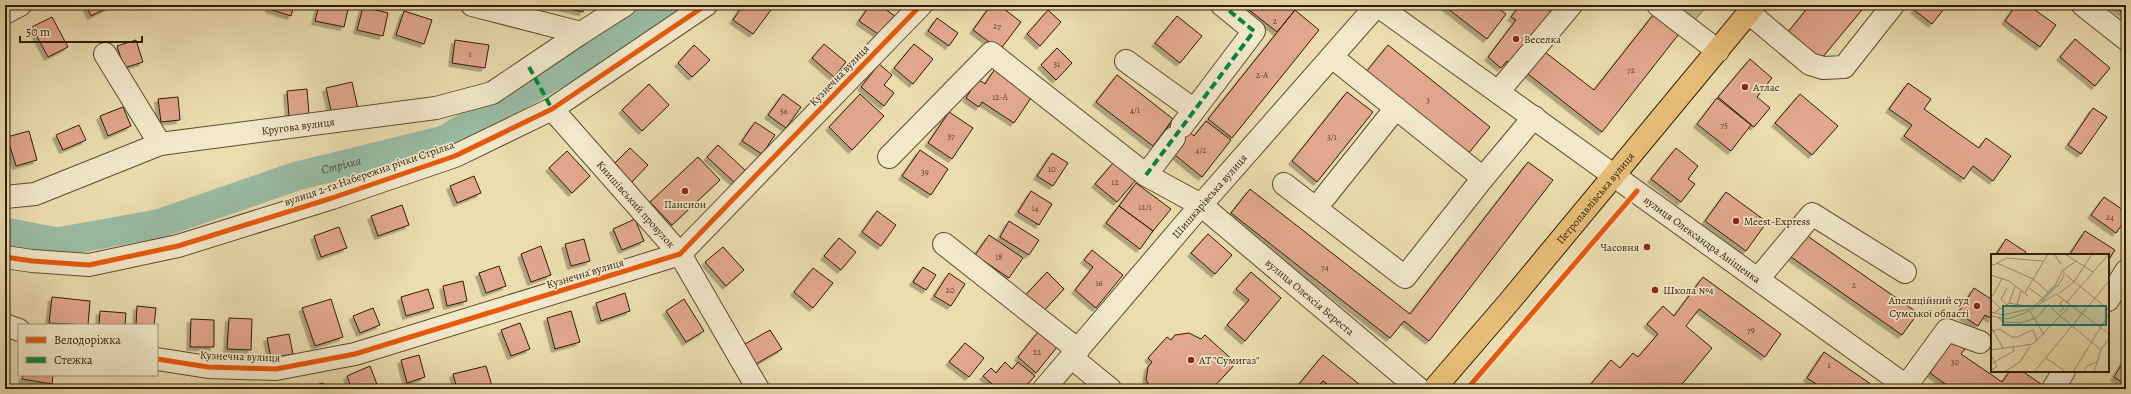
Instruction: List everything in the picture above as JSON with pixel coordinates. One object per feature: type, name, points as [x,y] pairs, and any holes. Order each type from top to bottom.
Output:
[{"type":"main road","name":"Петропавлівська вулиця","points":[[1434,389],[1615,176],[1752,9]]},
{"type":"street","points":[[5,13],[20,5]]},
{"type":"street","points":[[472,5],[581,33]]},
{"type":"street","name":"Кругова вулиця","points":[[5,197],[35,194],[160,144],[436,108],[492,93],[625,5]]},
{"type":"street","name":"вулиця 2-га Набережна річки Стрілка","points":[[5,257],[32,262],[89,265],[178,246],[332,198],[455,156],[552,109],[706,5]]},
{"type":"street","name":"Кузнечна вулиця","points":[[158,359],[208,367],[276,369],[355,354],[680,254],[921,5]]},
{"type":"street","points":[[1146,175],[1254,30],[1222,5]]},
{"type":"street","name":"Шишкарівська вулиця","points":[[1044,389],[1200,205],[1377,5]]},
{"type":"street","name":"вулиця Олександра Аніщенка","points":[[1377,5],[1908,387]]},
{"type":"street","points":[[1498,92],[1571,5]]},
{"type":"street","points":[[1658,5],[1718,51]]},
{"type":"street","points":[[1752,9],[1810,64],[1823,68],[1844,67],[1893,5]]},
{"type":"street","points":[[2083,5],[2126,39]]},
{"type":"street","points":[[888,157],[991,53],[1146,175],[1200,205]]},
{"type":"street","points":[[105,54],[160,144]]},
{"type":"street","points":[[1332,56],[1483,178]]},
{"type":"street","points":[[1126,61],[1183,125]]},
{"type":"street","points":[[1316,208],[1396,108]]},
{"type":"street","name":"Книшівський провулок","points":[[552,109],[680,254],[758,389]]},
{"type":"street","points":[[1284,184],[1405,277],[1483,178],[1534,117]]},
{"type":"street","name":"вулиця Олексія Береста","points":[[1200,205],[1418,389]]},
{"type":"street","points":[[1758,279],[1812,214],[1901,278]]},
{"type":"street","points":[[944,244],[1075,354],[1110,389]]},
{"type":"street","points":[[2113,299],[2126,271]]},
{"type":"street","points":[[5,325],[18,330]]},
{"type":"street","points":[[1908,387],[1947,330],[1980,342]]},
{"type":"street","points":[[2053,389],[2063,372]]},
{"type":"green space","points":[[1672,5],[1708,5],[1693,22]]},
{"type":"building","points":[[86,5],[113,5],[91,16]]},
{"type":"building","points":[[270,5],[294,5],[291,16],[269,9]]},
{"type":"building","points":[[319,5],[349,5],[344,27],[315,21]]},
{"type":"building","points":[[551,5],[584,5],[583,12]]},
{"type":"building","points":[[743,5],[764,5],[771,10],[753,34],[733,20]]},
{"type":"building","points":[[870,5],[879,5],[895,16],[881,36],[859,21]]},
{"type":"building","points":[[991,5],[999,5],[1021,22],[1000,50],[973,30]]},
{"type":"building","points":[[1243,5],[1299,5],[1277,32]]},
{"type":"building","points":[[1443,5],[1494,5],[1506,14],[1487,39]]},
{"type":"building","name":"Веселка","points":[[1520,5],[1542,5],[1551,12],[1511,64],[1507,61],[1501,68],[1488,57],[1516,20],[1511,17]]},
{"type":"building","points":[[1810,5],[1866,5],[1821,59],[1788,32]]},
{"type":"building","points":[[1918,5],[1947,5],[1932,24],[1914,10]]},
{"type":"building","points":[[2016,5],[2028,5],[2056,25],[2040,47],[2005,21]]},
{"type":"building","points":[[2112,5],[2126,5],[2126,15]]},
{"type":"building","points":[[363,7],[388,13],[383,36],[357,30]]},
{"type":"building","points":[[1048,10],[1061,22],[1040,46],[1027,34]]},
{"type":"building","points":[[1295,10],[1319,30],[1232,138],[1208,119]]},
{"type":"building","points":[[1657,10],[1682,30],[1602,132],[1528,74],[1545,52],[1594,90]]},
{"type":"building","points":[[404,11],[432,20],[424,44],[396,35]]},
{"type":"building","points":[[1177,16],[1202,36],[1180,63],[1155,43]]},
{"type":"building","points":[[52,17],[68,47],[48,57],[32,27]]},
{"type":"building","points":[[937,18],[958,33],[949,46],[928,31]]},
{"type":"building","points":[[2075,39],[2110,68],[2095,86],[2060,57]]},
{"type":"building","points":[[136,40],[143,62],[124,68],[117,46]]},
{"type":"building","points":[[455,40],[489,45],[485,68],[452,63]]},
{"type":"building","points":[[824,44],[846,62],[834,77],[812,58]]},
{"type":"building","points":[[914,44],[933,59],[913,84],[894,68]]},
{"type":"building","points":[[694,45],[710,60],[692,77],[678,63]]},
{"type":"building","points":[[1388,45],[1490,127],[1468,154],[1366,72]]},
{"type":"building","points":[[1057,48],[1072,63],[1056,80],[1041,65]]},
{"type":"building","name":"Атлас","points":[[1750,59],[1772,78],[1757,97],[1770,108],[1754,127],[1718,97]]},
{"type":"building","points":[[879,64],[892,75],[884,85],[894,93],[884,106],[861,87]]},
{"type":"building","points":[[995,69],[1033,95],[1014,123],[982,102],[979,107],[966,98],[978,79],[985,84]]},
{"type":"building","points":[[1117,75],[1173,119],[1153,146],[1096,102]]},
{"type":"building","points":[[352,82],[358,109],[332,115],[326,88]]},
{"type":"building","points":[[1908,83],[1931,99],[1924,109],[1979,148],[1986,138],[2011,156],[1993,181],[1973,166],[1964,179],[1904,136],[1912,125],[1889,109]]},
{"type":"building","points":[[649,84],[669,105],[642,131],[622,110]]},
{"type":"building","points":[[307,89],[309,114],[289,116],[287,91]]},
{"type":"building","points":[[1347,92],[1373,112],[1317,182],[1292,161]]},
{"type":"building","points":[[783,94],[801,107],[786,128],[768,115]]},
{"type":"building","points":[[860,94],[884,116],[852,150],[829,127]]},
{"type":"building","points":[[1800,94],[1838,126],[1812,155],[1775,123]]},
{"type":"building","points":[[178,97],[180,120],[161,122],[158,99]]},
{"type":"building","points":[[1717,98],[1751,125],[1731,151],[1697,124]]},
{"type":"building","points":[[123,107],[131,126],[108,136],[100,116]]},
{"type":"building","points":[[2093,108],[2107,117],[2081,154],[2068,145]]},
{"type":"building","points":[[949,112],[973,128],[952,159],[928,143]]},
{"type":"building","points":[[1173,119],[1194,136],[1206,121],[1231,140],[1202,177],[1175,155],[1183,145],[1165,131]]},
{"type":"building","points":[[755,122],[775,135],[762,154],[742,141]]},
{"type":"building","points":[[79,125],[86,140],[63,150],[56,135]]},
{"type":"building","points":[[29,131],[37,160],[16,166],[7,137]]},
{"type":"building","points":[[718,145],[746,171],[735,183],[707,157]]},
{"type":"building","points":[[630,148],[648,165],[631,183],[613,165]]},
{"type":"building","points":[[1676,148],[1698,166],[1688,179],[1695,184],[1681,202],[1651,179]]},
{"type":"building","points":[[920,150],[948,169],[931,195],[902,176]]},
{"type":"building","points":[[567,151],[590,176],[572,193],[549,168]]},
{"type":"building","points":[[1052,153],[1068,163],[1053,186],[1037,176]]},
{"type":"building","name":"Пансион","points":[[698,157],[720,180],[672,225],[650,202]]},
{"type":"building","points":[[1528,162],[1553,180],[1429,341],[1404,321],[1390,338],[1231,213],[1250,189],[1410,314]]},
{"type":"building","points":[[1113,163],[1135,181],[1117,202],[1095,184]]},
{"type":"building","points":[[474,176],[481,193],[457,203],[450,186]]},
{"type":"building","points":[[1136,183],[1171,209],[1153,231],[1119,206]]},
{"type":"building","points":[[1031,191],[1052,204],[1039,225],[1018,212]]},
{"type":"building","name":"Meest-Express","points":[[1726,192],[1767,222],[1746,251],[1705,221]]},
{"type":"building","points":[[2104,197],[2126,212],[2126,219],[2116,233],[2091,215]]},
{"type":"building","points":[[402,205],[409,225],[378,236],[371,216]]},
{"type":"building","points":[[1119,206],[1153,231],[1140,249],[1106,223]]},
{"type":"building","points":[[877,211],[896,225],[881,246],[862,232]]},
{"type":"building","points":[[635,219],[644,241],[622,250],[613,229]]},
{"type":"building","points":[[1009,221],[1039,240],[1029,255],[1000,237]]},
{"type":"building","points":[[339,227],[347,248],[321,257],[314,236]]},
{"type":"building","points":[[2085,231],[2115,250],[2109,259],[2109,254],[2070,254]]},
{"type":"building","points":[[1208,234],[1232,255],[1215,274],[1191,253]]},
{"type":"building","points":[[989,235],[1023,258],[1009,278],[975,255]]},
{"type":"building","points":[[1806,235],[1918,313],[1902,335],[1791,257]]},
{"type":"building","points":[[839,238],[856,252],[841,270],[824,256]]},
{"type":"building","points":[[584,239],[590,261],[571,266],[565,244]]},
{"type":"building","points":[[2006,239],[2026,252],[2025,254],[1997,254]]},
{"type":"building","points":[[541,246],[551,275],[531,282],[521,254]]},
{"type":"building","points":[[723,247],[744,270],[726,286],[705,262]]},
{"type":"building","points":[[1092,250],[1123,275],[1096,308],[1075,290],[1093,267],[1084,260]]},
{"type":"building","points":[[499,266],[506,286],[486,293],[479,273]]},
{"type":"building","points":[[923,267],[936,275],[926,290],[913,282]]},
{"type":"building","points":[[813,268],[833,283],[813,308],[794,292]]},
{"type":"building","points":[[1047,272],[1064,289],[1039,316],[1021,300]]},
{"type":"building","points":[[1251,272],[1281,298],[1245,341],[1227,325],[1249,300],[1236,289]]},
{"type":"building","points":[[949,273],[965,284],[951,306],[934,296]]},
{"type":"building","points":[[1703,277],[1781,334],[1765,357],[1699,309],[1686,326],[1712,348],[1678,389],[1595,389],[1590,385],[1611,360],[1620,368],[1633,353],[1638,357],[1658,334],[1647,324],[1663,306],[1674,316]]},
{"type":"building","points":[[463,281],[467,301],[447,306],[443,286]]},
{"type":"building","name":"Апеляційний суд Сумської області","points":[[1974,288],[1991,299],[1991,318],[1985,315],[1978,326],[1958,313]]},
{"type":"building","points":[[428,289],[434,308],[406,316],[401,297]]},
{"type":"building","points":[[625,293],[630,311],[601,321],[596,303]]},
{"type":"building","points":[[52,297],[90,301],[88,324],[49,323]]},
{"type":"building","points":[[331,299],[343,337],[315,346],[302,308]]},
{"type":"building","points":[[684,299],[704,331],[686,342],[666,311]]},
{"type":"building","points":[[137,306],[156,308],[154,324],[136,324]]},
{"type":"building","points":[[373,308],[380,325],[360,333],[353,316]]},
{"type":"building","points":[[100,311],[126,313],[125,324],[99,324]]},
{"type":"building","points":[[571,311],[580,342],[555,349],[547,318]]},
{"type":"building","points":[[229,318],[252,319],[251,350],[227,349]]},
{"type":"building","points":[[191,319],[214,320],[214,347],[190,347]]},
{"type":"building","points":[[520,323],[530,349],[511,356],[501,330]]},
{"type":"building","points":[[770,330],[782,349],[756,364],[745,344]]},
{"type":"building","points":[[1038,332],[1057,347],[1036,373],[1018,357]]},
{"type":"building","name":"АТ \"Сумигаз\"","points":[[1189,333],[1201,339],[1205,335],[1236,363],[1212,389],[1151,389],[1146,380],[1148,367],[1152,362],[1148,358],[1167,337],[1171,340],[1175,335]]},
{"type":"building","points":[[289,334],[293,354],[271,358],[267,338]]},
{"type":"building","points":[[1955,337],[1967,346],[1961,354],[2002,382],[2009,372],[2023,372],[2041,384],[2038,389],[1952,389],[1930,373]]},
{"type":"building","points":[[965,343],[984,358],[969,377],[949,362]]},
{"type":"building","points":[[1824,352],[1878,389],[1824,389],[1807,378]]},
{"type":"building","points":[[419,355],[425,377],[407,383],[401,360]]},
{"type":"building","points":[[1323,355],[1365,389],[1333,389],[1323,381],[1316,389],[1295,389]]},
{"type":"building","points":[[2126,357],[2126,385],[2114,377]]},
{"type":"building","points":[[1005,362],[1012,369],[1018,362],[1035,376],[1023,389],[998,389],[983,376],[991,368],[996,373]]},
{"type":"building","points":[[370,366],[378,387],[373,389],[352,389],[347,376]]},
{"type":"building","points":[[486,366],[493,389],[457,389],[453,374]]},
{"type":"building","points":[[23,376],[53,376],[52,384],[22,379]]},
{"type":"building","points":[[1323,381],[1333,389],[1316,389]]},
{"type":"building","points":[[323,383],[325,389],[302,389]]},
{"type":"building","points":[[176,386],[202,386],[202,389],[176,389]]},
{"type":"waterway","name":"Стрілка","points":[[5,232],[57,242],[158,224],[297,176],[444,140],[673,5]]},
{"type":"marked path","points":[[1146,175],[1254,31],[1222,5]]},
{"type":"marked path","points":[[529,67],[552,109]]},
{"type":"cycle path","points":[[5,257],[32,261],[89,265],[178,246],[332,198],[455,156],[552,109],[706,5]]},
{"type":"cycle path","points":[[158,359],[208,367],[276,369],[355,354],[680,254],[921,5]]},
{"type":"cycle path","points":[[1467,389],[1637,191]]},
{"type":"place","name":"Веселка","points":[[1516,39]]},
{"type":"place","name":"Атлас","points":[[1745,87]]},
{"type":"place","name":"Пансион","points":[[685,191]]},
{"type":"place","name":"Meest-Express","points":[[1736,221]]},
{"type":"place","name":"Часовня","points":[[1647,247]]},
{"type":"place","name":"Школа №4","points":[[1655,290]]},
{"type":"place","name":"Апеляційний суд Сумської області","points":[[1977,306]]},
{"type":"place","name":"АТ \"Сумигаз\"","points":[[1191,360]]}]
